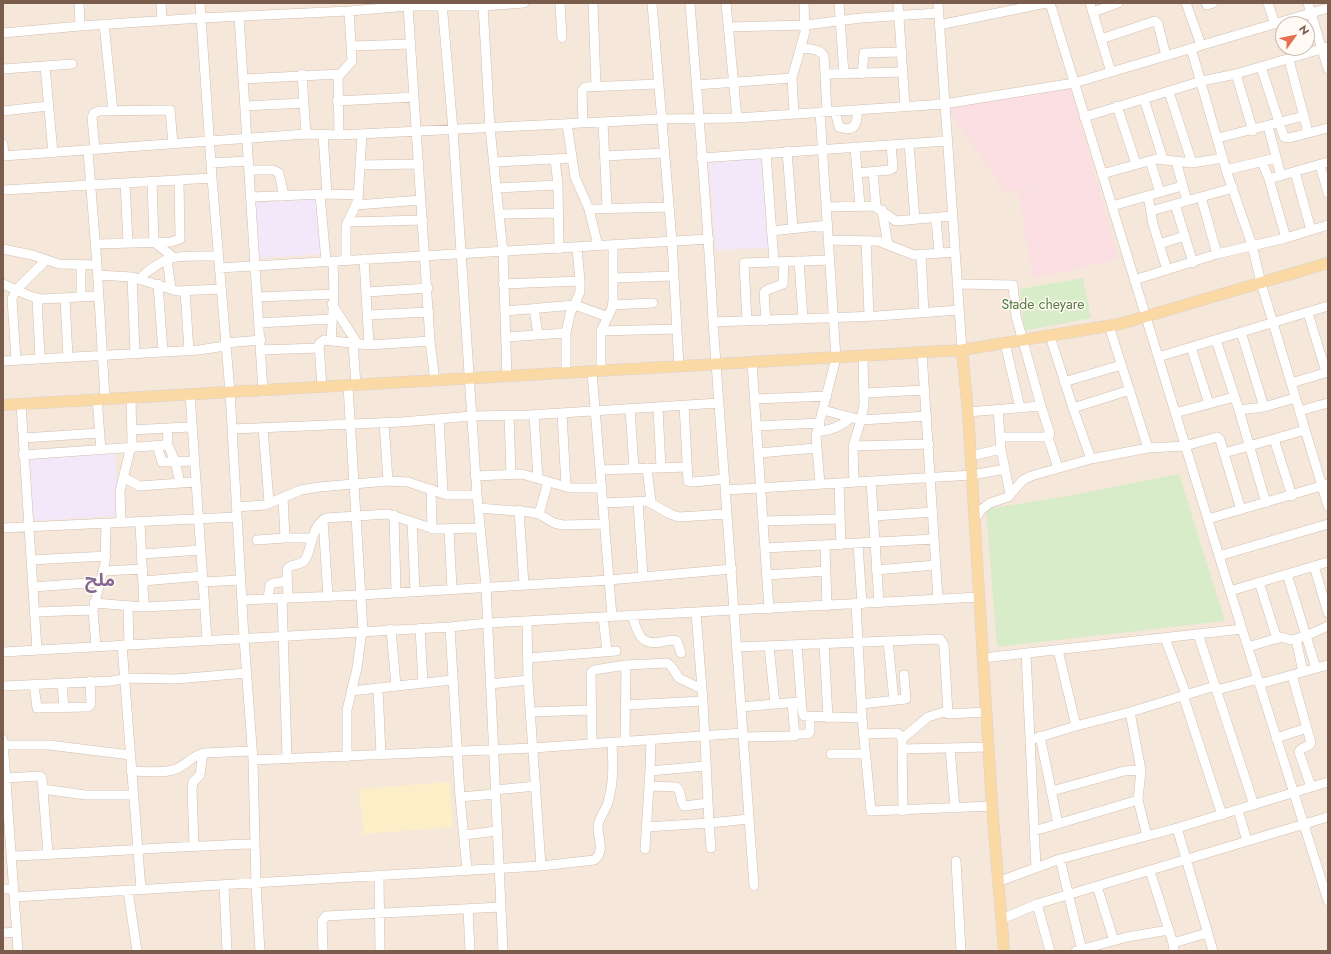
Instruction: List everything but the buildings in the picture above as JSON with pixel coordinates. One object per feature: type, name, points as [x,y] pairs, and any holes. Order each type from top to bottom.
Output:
[{"type":"main road","points":[[3,404],[264,391],[962,350],[1109,326],[1146,317],[1328,263]]},
{"type":"main road","points":[[962,350],[971,456],[992,806],[1000,881],[1004,951]]},
{"type":"street","points":[[79,3],[80,26]]},
{"type":"street","points":[[161,3],[162,20]]},
{"type":"street","points":[[200,3],[218,256],[230,392],[236,517],[253,755],[256,884],[260,951]]},
{"type":"street","points":[[3,33],[104,24],[239,16],[328,7],[349,12],[408,6],[483,6],[524,3]]},
{"type":"street","points":[[560,3],[562,38]]},
{"type":"street","points":[[593,3],[596,86]]},
{"type":"street","points":[[652,3],[672,241],[679,367]]},
{"type":"street","points":[[690,3],[701,158],[709,239],[713,322],[734,611],[738,647],[754,886]]},
{"type":"street","points":[[726,3],[737,118]]},
{"type":"street","points":[[794,114],[792,78],[806,25],[804,3]]},
{"type":"street","points":[[839,3],[844,74]]},
{"type":"street","points":[[898,3],[905,106]]},
{"type":"street","points":[[938,3],[962,350]]},
{"type":"street","points":[[939,25],[1046,3]]},
{"type":"street","points":[[1050,3],[1258,681],[1304,824],[1324,873],[1328,901]]},
{"type":"street","points":[[1111,72],[1092,7],[1118,3]]},
{"type":"street","points":[[1186,3],[1201,45]]},
{"type":"street","points":[[1206,3],[1206,5],[1213,3]]},
{"type":"street","points":[[3,144],[4,156],[306,134],[339,135],[662,119],[737,118],[944,104],[1074,83],[1275,24],[1268,3]]},
{"type":"street","points":[[1308,3],[1325,48],[1328,69]]},
{"type":"street","points":[[442,5],[453,130],[477,495],[486,587],[503,951]]},
{"type":"street","points":[[408,6],[418,164],[426,255],[430,341],[435,381]]},
{"type":"street","points":[[483,6],[490,128],[495,162],[503,252],[503,284],[507,337],[507,377]]},
{"type":"street","points":[[1301,16],[1328,8]]},
{"type":"street","points":[[339,135],[337,101],[338,77],[352,61],[349,12]]},
{"type":"street","points":[[729,27],[806,25],[840,20],[938,13]]},
{"type":"street","points":[[239,16],[264,391]]},
{"type":"street","points":[[1101,39],[1155,21],[1158,24],[1166,56]]},
{"type":"street","points":[[104,24],[113,111]]},
{"type":"street","points":[[352,46],[411,44]]},
{"type":"street","points":[[801,48],[821,52],[824,56],[826,74],[827,112],[822,149],[836,358],[823,410],[816,448],[820,484]]},
{"type":"street","points":[[1191,48],[1202,81],[1226,170],[1252,245],[1261,283],[1295,398],[1325,485],[1328,506]]},
{"type":"street","points":[[1084,116],[1202,81],[1289,60],[1325,48]]},
{"type":"street","points":[[862,74],[864,53],[902,52]]},
{"type":"street","points":[[1289,60],[1308,132]]},
{"type":"street","points":[[3,69],[72,64]]},
{"type":"street","points":[[45,66],[53,153]]},
{"type":"street","points":[[1261,67],[1281,134],[1287,138],[1328,128]]},
{"type":"street","points":[[826,74],[903,72]]},
{"type":"street","points":[[243,79],[302,74],[340,74]]},
{"type":"street","points":[[302,74],[306,134]]},
{"type":"street","points":[[1236,74],[1253,130]]},
{"type":"street","points":[[696,85],[792,78]]},
{"type":"street","points":[[584,123],[582,91],[585,87],[658,84]]},
{"type":"street","points":[[1169,92],[1192,163]]},
{"type":"street","points":[[337,101],[414,97]]},
{"type":"street","points":[[1144,99],[1163,159]]},
{"type":"street","points":[[245,106],[304,103]]},
{"type":"street","points":[[3,111],[48,106]]},
{"type":"street","points":[[1117,106],[1136,164]]},
{"type":"street","points":[[101,450],[102,355],[91,185],[92,115],[99,112],[113,111],[170,110],[172,144]]},
{"type":"street","points":[[827,112],[839,127],[848,129],[854,127],[856,124],[857,110]]},
{"type":"street","points":[[1218,138],[1304,116]]},
{"type":"street","points":[[603,122],[607,208]]},
{"type":"street","points":[[567,124],[575,176],[588,209],[598,246]]},
{"type":"street","points":[[1268,126],[1281,176]]},
{"type":"street","points":[[346,260],[347,222],[356,205],[358,195],[362,134]]},
{"type":"street","points":[[323,135],[324,194],[329,261],[334,294],[331,319],[331,341]]},
{"type":"street","points":[[701,158],[947,141]]},
{"type":"street","points":[[909,144],[915,219]]},
{"type":"street","points":[[857,173],[890,170],[893,168],[890,145]]},
{"type":"street","points":[[855,147],[860,206]]},
{"type":"street","points":[[787,151],[793,228]]},
{"type":"street","points":[[605,156],[664,153]]},
{"type":"street","points":[[766,153],[774,262]]},
{"type":"street","points":[[495,162],[572,158]]},
{"type":"street","points":[[1102,174],[1136,164],[1163,159],[1192,163],[1224,158]]},
{"type":"street","points":[[1226,170],[1276,158]]},
{"type":"street","points":[[555,159],[558,185],[559,249]]},
{"type":"street","points":[[1150,161],[1160,192]]},
{"type":"street","points":[[1176,161],[1187,201]]},
{"type":"street","points":[[1262,162],[1269,179],[1286,238]]},
{"type":"street","points":[[211,163],[249,165],[279,172],[284,196]]},
{"type":"street","points":[[360,165],[418,164]]},
{"type":"street","points":[[1269,179],[1324,164],[1328,193]]},
{"type":"street","points":[[873,172],[879,208],[888,245]]},
{"type":"street","points":[[1295,172],[1311,230]]},
{"type":"street","points":[[3,190],[212,178]]},
{"type":"street","points":[[96,244],[171,242],[182,238],[179,181]]},
{"type":"street","points":[[152,182],[154,242],[170,258],[171,289]]},
{"type":"street","points":[[124,183],[128,243]]},
{"type":"street","points":[[497,188],[558,185]]},
{"type":"street","points":[[1112,206],[1182,186]]},
{"type":"street","points":[[1151,211],[1233,188]]},
{"type":"street","points":[[252,197],[324,194],[358,195]]},
{"type":"street","points":[[1148,196],[1159,244],[1167,270]]},
{"type":"street","points":[[1201,197],[1217,254]]},
{"type":"street","points":[[356,205],[421,200]]},
{"type":"street","points":[[1175,204],[1193,263]]},
{"type":"street","points":[[826,207],[860,206],[879,208],[896,221],[952,216]]},
{"type":"street","points":[[588,209],[669,207]]},
{"type":"street","points":[[499,214],[558,213]]},
{"type":"street","points":[[936,218],[939,253]]},
{"type":"street","points":[[347,222],[423,220]]},
{"type":"street","points":[[771,231],[828,225]]},
{"type":"street","points":[[1134,280],[1193,263],[1217,254],[1286,238],[1328,225]]},
{"type":"street","points":[[1159,244],[1185,236]]},
{"type":"street","points":[[219,268],[709,239]]},
{"type":"street","points":[[828,240],[878,241],[909,254],[921,255],[955,252]]},
{"type":"street","points":[[866,241],[869,316]]},
{"type":"street","points":[[612,616],[595,412],[601,331],[613,305],[613,245]]},
{"type":"street","points":[[566,373],[566,333],[580,292],[577,248]]},
{"type":"street","points":[[3,249],[32,255],[59,264],[81,266],[97,264]]},
{"type":"street","points":[[921,255],[924,313]]},
{"type":"street","points":[[136,278],[170,258],[218,256]]},
{"type":"street","points":[[364,259],[369,345]]},
{"type":"street","points":[[16,360],[11,305],[16,290],[46,260]]},
{"type":"street","points":[[747,321],[744,263],[830,260]]},
{"type":"street","points":[[799,261],[803,319]]},
{"type":"street","points":[[766,321],[764,293],[767,290],[784,284],[784,262]]},
{"type":"street","points":[[81,266],[81,297]]},
{"type":"street","points":[[98,275],[136,278],[171,289],[185,291],[221,289]]},
{"type":"street","points":[[613,278],[673,276]]},
{"type":"street","points":[[135,353],[136,278]]},
{"type":"street","points":[[503,284],[580,281]]},
{"type":"street","points":[[3,284],[37,298],[99,296]]},
{"type":"street","points":[[158,284],[163,352]]},
{"type":"street","points":[[957,284],[1013,285],[1016,316],[1050,434],[1048,437],[1058,468]]},
{"type":"street","points":[[366,292],[428,288]]},
{"type":"street","points":[[185,291],[189,351]]},
{"type":"street","points":[[258,297],[334,294]]},
{"type":"street","points":[[37,298],[40,359]]},
{"type":"street","points":[[65,298],[68,358]]},
{"type":"street","points":[[613,305],[653,303]]},
{"type":"street","points":[[332,304],[355,343],[352,386],[352,424],[363,631],[358,668],[347,710],[347,757]]},
{"type":"street","points":[[505,311],[575,305],[608,317]]},
{"type":"street","points":[[1158,358],[1328,306]]},
{"type":"street","points":[[534,308],[538,335]]},
{"type":"street","points":[[713,322],[834,318],[959,310]]},
{"type":"street","points":[[368,315],[429,312]]},
{"type":"street","points":[[1291,383],[1327,372],[1308,313]]},
{"type":"street","points":[[259,323],[331,319]]},
{"type":"street","points":[[1109,326],[1148,448]]},
{"type":"street","points":[[601,331],[676,329]]},
{"type":"street","points":[[1241,332],[1264,407]]},
{"type":"street","points":[[507,337],[566,333]]},
{"type":"street","points":[[1050,336],[1064,382],[1091,459]]},
{"type":"street","points":[[322,387],[319,348],[320,342],[324,340],[369,345],[430,341]]},
{"type":"street","points":[[1216,340],[1239,410],[1266,503]]},
{"type":"street","points":[[1005,343],[1020,408]]},
{"type":"street","points":[[3,361],[189,351],[225,344],[319,348]]},
{"type":"street","points":[[1191,347],[1209,404]]},
{"type":"street","points":[[922,353],[938,599]]},
{"type":"street","points":[[854,482],[853,446],[861,420],[865,393],[864,356]]},
{"type":"street","points":[[752,362],[769,609]]},
{"type":"street","points":[[1064,382],[1121,365]]},
{"type":"street","points":[[865,393],[925,390]]},
{"type":"street","points":[[1073,408],[1130,390]]},
{"type":"street","points":[[190,394],[207,640]]},
{"type":"street","points":[[755,399],[827,396]]},
{"type":"street","points":[[121,523],[119,498],[131,447],[131,397]]},
{"type":"street","points":[[1175,413],[1234,397]]},
{"type":"street","points":[[1239,410],[1264,407],[1295,398]]},
{"type":"street","points":[[232,429],[352,424],[472,416],[595,412],[719,403]]},
{"type":"street","points":[[1299,411],[1328,403]]},
{"type":"street","points":[[21,404],[23,455],[35,612],[36,650]]},
{"type":"street","points":[[684,405],[687,467],[690,482],[725,479]]},
{"type":"street","points":[[968,412],[1041,406]]},
{"type":"street","points":[[658,408],[661,468]]},
{"type":"street","points":[[630,409],[634,468]]},
{"type":"street","points":[[823,410],[861,420],[927,416]]},
{"type":"street","points":[[998,410],[1000,437],[1010,494]]},
{"type":"street","points":[[562,413],[566,487]]},
{"type":"street","points":[[509,415],[511,474]]},
{"type":"street","points":[[534,415],[538,478]]},
{"type":"street","points":[[757,426],[832,429],[844,424],[851,418]]},
{"type":"street","points":[[439,419],[443,493]]},
{"type":"street","points":[[384,422],[388,481]]},
{"type":"street","points":[[132,430],[192,427]]},
{"type":"street","points":[[167,428],[167,443],[175,461],[180,483]]},
{"type":"street","points":[[263,428],[269,502]]},
{"type":"street","points":[[1224,453],[1305,430]]},
{"type":"street","points":[[23,438],[100,433]]},
{"type":"street","points":[[89,434],[91,450]]},
{"type":"street","points":[[1000,437],[1048,437]]},
{"type":"street","points":[[975,518],[981,510],[990,503],[1008,497],[1023,480],[1058,468],[1091,459],[1148,448],[1185,446],[1217,437],[1220,440],[1241,510]]},
{"type":"street","points":[[1274,439],[1292,496]]},
{"type":"street","points":[[23,455],[101,450],[167,443]]},
{"type":"street","points":[[853,446],[929,444]]},
{"type":"street","points":[[156,445],[162,462],[194,461]]},
{"type":"street","points":[[758,453],[816,448]]},
{"type":"street","points":[[971,456],[1002,449]]},
{"type":"street","points":[[600,470],[687,467]]},
{"type":"street","points":[[647,468],[652,498],[649,502]]},
{"type":"street","points":[[725,490],[972,475],[1005,469]]},
{"type":"street","points":[[476,476],[522,474],[566,487],[602,488]]},
{"type":"street","points":[[123,477],[138,486],[196,482]]},
{"type":"street","points":[[236,507],[265,505],[269,502],[301,490],[355,483],[388,481],[408,482],[443,493],[477,495]]},
{"type":"street","points":[[871,481],[879,603]]},
{"type":"street","points":[[538,514],[548,482]]},
{"type":"street","points":[[839,483],[841,545]]},
{"type":"street","points":[[1208,519],[1292,496],[1325,485]]},
{"type":"street","points":[[431,489],[432,529]]},
{"type":"street","points":[[283,497],[286,538]]},
{"type":"street","points":[[638,502],[644,577]]},
{"type":"street","points":[[603,503],[649,502],[670,514],[679,517],[727,514]]},
{"type":"street","points":[[478,508],[519,510],[538,514],[554,523],[563,525],[605,524]]},
{"type":"street","points":[[519,510],[524,585]]},
{"type":"street","points":[[874,516],[933,512]]},
{"type":"street","points":[[394,515],[396,592]]},
{"type":"street","points":[[287,758],[282,636],[287,570],[289,566],[303,562],[306,558],[311,538],[323,520],[332,517],[394,515],[432,529],[480,528]]},
{"type":"street","points":[[3,528],[236,517]]},
{"type":"street","points":[[764,521],[840,518]]},
{"type":"street","points":[[323,520],[328,596]]},
{"type":"street","points":[[140,522],[144,607]]},
{"type":"street","points":[[412,522],[415,591]]},
{"type":"street","points":[[96,646],[94,607],[106,556],[106,524]]},
{"type":"street","points":[[1219,556],[1328,524]]},
{"type":"street","points":[[449,529],[452,589]]},
{"type":"street","points":[[257,540],[311,538]]},
{"type":"street","points":[[765,548],[934,539]]},
{"type":"street","points":[[858,544],[858,642],[862,718],[871,812],[992,806]]},
{"type":"street","points":[[825,546],[827,606]]},
{"type":"street","points":[[142,554],[201,550]]},
{"type":"street","points":[[31,560],[106,556]]},
{"type":"street","points":[[1230,591],[1328,562]]},
{"type":"street","points":[[876,570],[936,565]]},
{"type":"street","points":[[1314,566],[1328,613]]},
{"type":"street","points":[[103,571],[142,569]]},
{"type":"street","points":[[242,600],[361,595],[609,580],[732,569]]},
{"type":"street","points":[[767,575],[826,571]]},
{"type":"street","points":[[1287,574],[1316,668]]},
{"type":"street","points":[[143,581],[202,579],[240,580]]},
{"type":"street","points":[[268,598],[270,585],[287,581]]},
{"type":"street","points":[[33,587],[100,582]]},
{"type":"street","points":[[1259,582],[1277,639]]},
{"type":"street","points":[[3,652],[391,629],[450,627],[487,623],[980,597]]},
{"type":"street","points":[[35,612],[94,607],[144,607],[204,604]]},
{"type":"street","points":[[128,606],[125,678],[140,889]]},
{"type":"street","points":[[696,613],[703,701],[705,766],[711,848]]},
{"type":"street","points":[[632,615],[638,635],[646,641],[655,643],[674,640],[677,641],[681,653]]},
{"type":"street","points":[[528,658],[612,651],[603,617]]},
{"type":"street","points":[[527,621],[528,680],[541,866]]},
{"type":"street","points":[[1248,647],[1277,639],[1296,639],[1328,626]]},
{"type":"street","points":[[450,627],[460,797],[467,870]]},
{"type":"street","points":[[420,628],[423,683]]},
{"type":"street","points":[[391,629],[396,686]]},
{"type":"street","points":[[983,658],[1242,629]]},
{"type":"street","points":[[1198,634],[1254,805]]},
{"type":"street","points":[[1165,638],[1222,815]]},
{"type":"street","points":[[738,647],[797,646],[940,639],[943,641],[947,687],[947,711]]},
{"type":"street","points":[[1296,639],[1303,672]]},
{"type":"street","points":[[888,641],[894,701]]},
{"type":"street","points":[[824,644],[828,718]]},
{"type":"street","points":[[769,646],[775,704]]},
{"type":"street","points":[[796,734],[797,646]]},
{"type":"street","points":[[1058,650],[1076,726]]},
{"type":"street","points":[[1026,653],[1036,868]]},
{"type":"street","points":[[592,744],[591,673],[594,670],[626,665],[666,663],[671,666],[678,678],[702,689]]},
{"type":"street","points":[[625,742],[626,665]]},
{"type":"street","points":[[1030,740],[1130,712],[1184,694],[1292,675],[1316,668],[1327,667]]},
{"type":"street","points":[[3,686],[113,681],[125,678],[176,679],[246,673]]},
{"type":"street","points":[[862,704],[906,699],[904,675]]},
{"type":"street","points":[[1292,675],[1311,744],[1301,749],[1299,752],[1311,788]]},
{"type":"street","points":[[351,691],[452,680]]},
{"type":"street","points":[[490,684],[528,680]]},
{"type":"street","points":[[34,685],[37,708],[64,708],[90,705],[90,681]]},
{"type":"street","points":[[62,684],[64,708]]},
{"type":"street","points":[[378,688],[381,755]]},
{"type":"street","points":[[625,705],[703,701]]},
{"type":"street","points":[[741,707],[797,702]]},
{"type":"street","points":[[797,702],[804,716],[810,718],[862,718]]},
{"type":"street","points":[[531,712],[591,710]]},
{"type":"street","points":[[902,739],[928,717],[947,711],[950,714],[987,712]]},
{"type":"street","points":[[1130,712],[1142,770],[1138,800],[1147,836]]},
{"type":"street","points":[[132,771],[177,769],[196,754],[203,753],[287,758],[347,757],[533,748],[704,736],[743,735],[793,737],[796,734],[808,734],[810,732],[810,718]]},
{"type":"street","points":[[1276,738],[1307,728]]},
{"type":"street","points":[[864,734],[897,733],[900,735],[902,739],[903,811]]},
{"type":"street","points":[[1040,736],[1058,824]]},
{"type":"street","points":[[3,740],[6,778],[5,794],[8,854],[14,893],[18,951]]},
{"type":"street","points":[[645,849],[651,740]]},
{"type":"street","points":[[3,889],[14,893],[128,891],[140,889],[224,886],[541,866],[594,860],[597,858],[601,848],[598,828],[599,819],[607,806],[613,782],[612,743]]},
{"type":"street","points":[[3,745],[49,745],[130,754]]},
{"type":"street","points":[[902,749],[989,746]]},
{"type":"street","points":[[950,748],[955,808]]},
{"type":"street","points":[[194,846],[192,789],[193,782],[200,775],[203,753]]},
{"type":"street","points":[[831,754],[865,754]]},
{"type":"street","points":[[650,771],[705,766]]},
{"type":"street","points":[[1052,791],[1124,771],[1142,770]]},
{"type":"street","points":[[6,778],[40,776],[42,778],[48,854]]},
{"type":"street","points":[[1000,881],[1060,859],[1177,828],[1328,782]]},
{"type":"street","points":[[460,797],[536,786]]},
{"type":"street","points":[[649,786],[676,787],[680,792],[684,806],[708,803]]},
{"type":"street","points":[[43,789],[85,795],[133,795]]},
{"type":"street","points":[[1034,831],[1138,800]]},
{"type":"street","points":[[1238,810],[1247,841]]},
{"type":"street","points":[[1002,919],[1038,904],[1328,817]]},
{"type":"street","points":[[646,827],[749,819]]},
{"type":"street","points":[[1177,828],[1213,951]]},
{"type":"street","points":[[464,835],[497,831]]},
{"type":"street","points":[[8,854],[137,851],[194,846],[255,844]]},
{"type":"street","points":[[1060,859],[1080,950],[1114,941],[1169,930]]},
{"type":"street","points":[[956,861],[961,951]]},
{"type":"street","points":[[1150,870],[1174,947],[1207,933]]},
{"type":"street","points":[[380,875],[380,951]]},
{"type":"street","points":[[224,886],[227,951]]},
{"type":"street","points":[[1098,886],[1114,941]]},
{"type":"street","points":[[128,891],[137,951]]},
{"type":"street","points":[[1038,904],[1050,951]]},
{"type":"street","points":[[323,951],[322,921],[326,916],[501,907]]},
{"type":"street","points":[[468,909],[470,951]]},
{"type":"street","points":[[3,933],[16,932]]},
{"type":"shaded area","points":[[3,3],[1328,3],[1328,951],[3,951]]},
{"type":"shaded area","points":[[1069,84],[1119,259],[1033,279],[1018,192],[1067,180],[1005,193],[944,104]]},
{"type":"shaded area","points":[[761,158],[769,248],[716,250],[709,163]]},
{"type":"shaded area","points":[[317,199],[321,254],[258,258],[254,203]]},
{"type":"shaded area","points":[[115,452],[119,516],[32,521],[28,458]]},
{"type":"green space","name":"Stade cheyare","points":[[1083,278],[1091,318],[1024,331],[1020,289]]},
{"type":"green space","points":[[1179,474],[1225,621],[997,647],[986,509],[1068,496]]},
{"type":"sand","points":[[450,782],[453,827],[364,834],[359,789]]},
{"type":"district","name":"ملح","points":[[100,582]]}]
